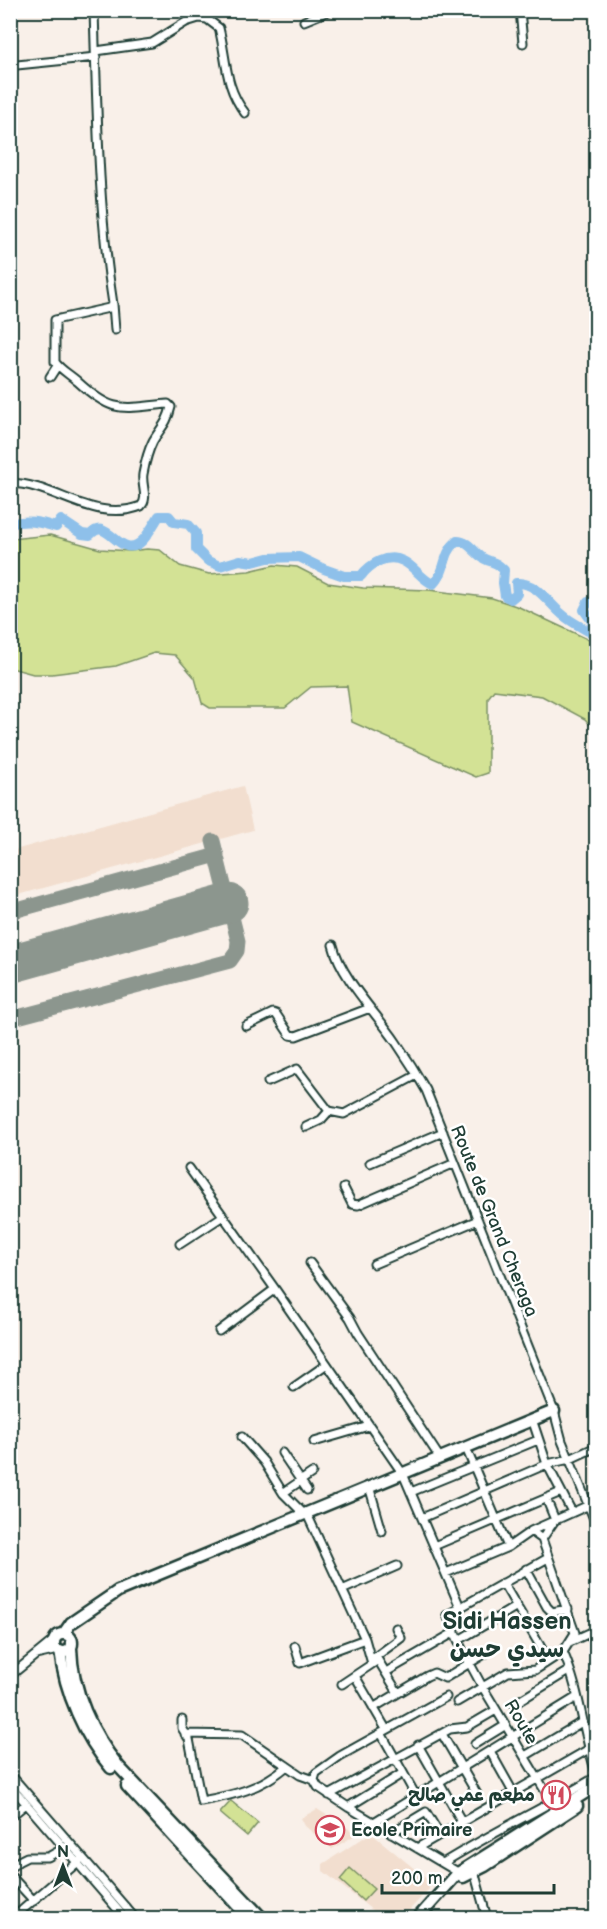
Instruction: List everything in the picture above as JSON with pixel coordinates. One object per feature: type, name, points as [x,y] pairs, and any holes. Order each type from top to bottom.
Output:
[{"type":"street","points":[[94,10],[104,225],[115,330]]},
{"type":"street","points":[[304,21],[331,10]]},
{"type":"street","points":[[520,10],[523,43]]},
{"type":"street","points":[[10,63],[96,54],[152,43],[186,22],[199,18],[219,28],[227,72],[235,99],[245,113]]},
{"type":"street","points":[[10,483],[28,485],[82,506],[101,510],[134,509],[145,503],[142,477],[153,442],[167,422],[171,407],[168,404],[124,409],[115,407],[87,391],[55,362],[56,320],[109,308],[113,304]]},
{"type":"street","points":[[50,377],[57,366]]},
{"type":"street","name":"Route de Grand Cheraga","points":[[333,945],[340,962],[370,1008],[396,1042],[426,1090],[554,1411],[562,1441],[597,1524]]},
{"type":"street","points":[[246,1026],[273,1013],[290,1035],[296,1036],[370,1008]]},
{"type":"street","points":[[268,1082],[297,1069],[329,1111],[344,1114],[417,1075]]},
{"type":"street","points":[[306,1127],[321,1120],[329,1111]]},
{"type":"street","points":[[370,1163],[443,1132]]},
{"type":"street","points":[[344,1188],[352,1204],[358,1205],[455,1163]]},
{"type":"street","points":[[189,1168],[403,1474],[460,1607]]},
{"type":"street","points":[[180,1244],[223,1216]]},
{"type":"street","points":[[374,1264],[478,1220]]},
{"type":"street","points":[[310,1263],[350,1318],[440,1458]]},
{"type":"street","points":[[219,1331],[275,1289]]},
{"type":"street","points":[[294,1387],[327,1364]]},
{"type":"street","points":[[249,1918],[100,1754],[79,1718],[63,1669],[63,1644],[82,1616],[118,1591],[554,1411]]},
{"type":"street","points":[[532,1419],[547,1464],[572,1512]]},
{"type":"street","points":[[314,1442],[369,1426]]},
{"type":"street","points":[[242,1437],[264,1462],[283,1493],[305,1514],[365,1639],[371,1660],[401,1638],[396,1628]]},
{"type":"street","points":[[411,1492],[538,1440]]},
{"type":"street","points":[[422,1518],[547,1464],[570,1459],[597,1447]]},
{"type":"street","points":[[466,1448],[508,1546]]},
{"type":"street","points":[[282,1453],[307,1491]]},
{"type":"street","points":[[283,1493],[312,1473]]},
{"type":"street","points":[[369,1486],[382,1531]]},
{"type":"street","points":[[434,1546],[561,1492]]},
{"type":"street","points":[[546,1498],[555,1520]]},
{"type":"street","points":[[446,1573],[508,1546],[531,1531],[589,1505]]},
{"type":"street","points":[[542,1539],[555,1520]]},
{"type":"street","points":[[457,1702],[508,1672],[535,1670],[563,1652],[575,1634],[542,1539],[531,1531]]},
{"type":"street","points":[[386,1672],[455,1632],[447,1615],[548,1558]]},
{"type":"street","points":[[342,1590],[397,1566]]},
{"type":"street","points":[[526,1569],[552,1612],[568,1609]]},
{"type":"street","points":[[503,1583],[549,1661]]},
{"type":"street","points":[[459,1640],[517,1606]]},
{"type":"street","points":[[570,1642],[593,1631],[597,1648]]},
{"type":"street","name":"Route","points":[[455,1632],[496,1710],[557,1810]]},
{"type":"street","points":[[295,1646],[300,1663],[365,1639]]},
{"type":"street","points":[[10,1676],[34,1655],[63,1644]]},
{"type":"street","points":[[63,1644],[83,1704],[106,1750],[119,1767],[262,1918]]},
{"type":"street","points":[[373,1708],[427,1676],[434,1673],[445,1678],[491,1650]]},
{"type":"street","points":[[428,1918],[465,1873],[557,1810],[597,1775],[570,1670],[563,1652]]},
{"type":"street","points":[[342,1684],[378,1660],[398,1693]]},
{"type":"street","points":[[514,1704],[570,1670]]},
{"type":"street","points":[[355,1676],[373,1708],[394,1757],[416,1796]]},
{"type":"street","points":[[314,1780],[316,1773],[323,1768],[383,1731],[446,1697]]},
{"type":"street","points":[[374,1822],[577,1697]]},
{"type":"street","points":[[329,1794],[394,1757],[450,1729],[467,1727],[496,1710]]},
{"type":"street","points":[[182,1720],[182,1728],[189,1739],[201,1801],[224,1797],[252,1788],[271,1780],[287,1766]]},
{"type":"street","points":[[525,1756],[582,1722]]},
{"type":"street","points":[[476,1743],[506,1725]]},
{"type":"street","points":[[185,1734],[242,1735],[287,1766],[314,1780],[318,1787],[390,1833],[465,1873],[487,1918]]},
{"type":"street","points":[[442,1734],[477,1794]]},
{"type":"street","points":[[418,1745],[462,1822]]},
{"type":"street","points":[[417,1848],[589,1749]]},
{"type":"street","points":[[490,1750],[513,1792]]},
{"type":"street","points":[[348,1807],[403,1773]]},
{"type":"street","points":[[10,1774],[125,1918]]},
{"type":"street","points":[[10,1785],[64,1848],[80,1861],[135,1918]]},
{"type":"street","points":[[418,1918],[465,1873],[557,1810],[597,1786]]},
{"type":"street","points":[[443,1863],[487,1836],[597,1793]]},
{"type":"street","points":[[10,1817],[26,1804]]},
{"type":"street","points":[[390,1833],[426,1812],[440,1835]]},
{"type":"street","points":[[10,1868],[27,1857],[48,1857],[64,1848]]},
{"type":"street","points":[[13,1918],[80,1861]]},
{"type":"street","points":[[10,1875],[34,1901]]},
{"type":"shaded area","points":[[243,786],[253,830],[11,897],[11,851]]},
{"type":"shaded area","name":"Ecole Primaire","points":[[317,1809],[357,1834],[332,1849],[305,1826],[301,1818]]},
{"type":"shaded area","points":[[371,1833],[428,1880],[429,1889],[402,1918],[382,1918],[323,1871],[323,1864]]},
{"type":"green space","points":[[50,535],[100,549],[160,550],[180,566],[209,574],[249,571],[274,565],[297,567],[328,583],[363,588],[429,590],[492,598],[519,607],[596,643],[596,731],[585,719],[542,696],[494,690],[488,698],[488,773],[476,777],[352,722],[347,686],[311,687],[285,708],[210,708],[202,703],[195,678],[175,655],[154,653],[116,666],[52,674],[33,674],[11,668],[11,539]]},
{"type":"green space","points":[[231,1801],[258,1823],[247,1836],[220,1813]]},
{"type":"green space","points":[[350,1868],[374,1889],[363,1901],[340,1880]]},
{"type":"waterway","points":[[10,524],[33,522],[56,527],[61,520],[82,534],[90,535],[100,530],[131,547],[143,540],[159,516],[169,516],[174,522],[188,524],[196,533],[196,549],[208,561],[220,566],[240,560],[253,562],[268,558],[299,557],[344,576],[361,576],[369,567],[391,558],[407,563],[433,584],[438,579],[449,552],[457,541],[466,543],[483,558],[504,570],[505,596],[511,599],[517,594],[516,583],[523,583],[536,589],[566,617],[588,631],[594,629],[592,621],[584,610],[588,602],[596,603]]},
{"type":"taxiway","points":[[10,1019],[230,961],[237,951],[238,941],[213,841]]},
{"type":"taxiway","points":[[10,912],[217,855]]},
{"type":"runway","points":[[10,964],[229,903]]},
{"type":"place","name":"مطعم عمي صالح","points":[[556,1795]]},
{"type":"place","name":"Ecole Primaire","points":[[330,1830]]},
{"type":"district","name":"Sidi Hassen سيدي حسن","points":[[507,1635]]}]
